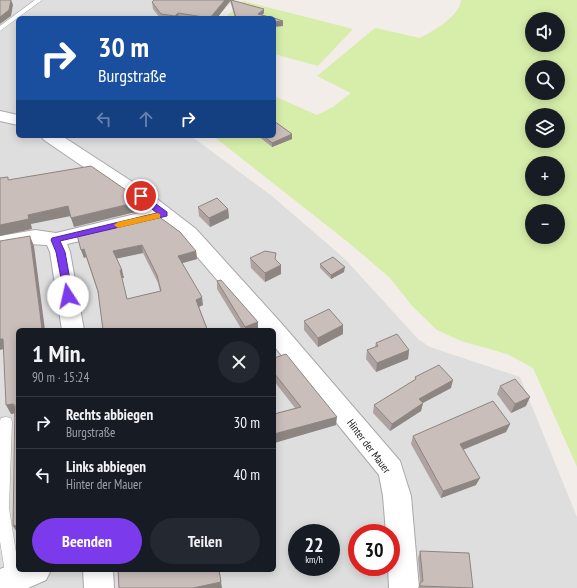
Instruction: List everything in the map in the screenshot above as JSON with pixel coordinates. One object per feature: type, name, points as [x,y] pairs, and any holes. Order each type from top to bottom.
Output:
[{"type":"street","points":[[0,116],[16,120]]},
{"type":"street","name":"Hinter der Mauer","points":[[53,138],[141,196],[189,234],[272,328]]},
{"type":"street","points":[[0,243],[45,236],[55,240],[164,214]]},
{"type":"street","points":[[55,240],[60,252],[73,328]]},
{"type":"street","name":"Hinter der Mauer","points":[[276,332],[391,470],[397,496],[404,588]]},
{"type":"street","points":[[98,572],[99,588]]},
{"type":"lane","points":[[17,16],[39,0]]},
{"type":"lane","points":[[0,29],[16,17]]},
{"type":"lane","points":[[8,422],[1,508],[16,577]]},
{"type":"shaded area","points":[[0,0],[234,0],[217,16],[16,16],[16,138],[194,138],[272,196],[345,259],[418,339],[430,347],[520,377],[577,517],[577,588],[0,588]]},
{"type":"green space","points":[[461,0],[577,0],[577,467],[533,368],[507,354],[461,341],[437,330],[413,307],[390,278],[349,243],[216,138],[276,138],[276,97],[317,115],[333,107],[351,93],[317,76],[375,28],[420,38],[456,12]]},
{"type":"green space","points":[[243,1],[353,29],[318,66],[276,55],[276,16],[227,16]]},
{"type":"building","points":[[0,0],[11,0],[9,10],[0,17]]},
{"type":"building","points":[[154,0],[225,0],[212,16],[197,16],[178,13],[175,16],[161,14],[152,2]]},
{"type":"building","points":[[231,0],[264,9],[258,14],[266,16],[235,16]]},
{"type":"building","points":[[276,19],[283,21],[276,22]]},
{"type":"building","points":[[276,122],[292,134],[272,143],[266,138],[276,138]]},
{"type":"building","points":[[91,166],[142,201],[71,218],[68,206],[28,215],[29,219],[0,225],[0,178],[8,177],[8,180]]},
{"type":"building","points":[[217,198],[228,209],[209,218],[198,207]]},
{"type":"building","points":[[158,216],[180,232],[196,251],[178,256],[202,297],[196,300],[207,328],[103,328],[98,291],[84,249],[81,250],[77,235]],"holes":[[[142,245],[157,275],[161,291],[127,299],[120,270],[122,270],[113,251]]]},
{"type":"building","points":[[30,236],[42,328],[16,328],[16,525],[13,526],[15,405],[6,405],[3,339],[0,339],[0,241]]},
{"type":"building","points":[[265,251],[276,253],[275,259],[281,265],[265,273],[250,258]]},
{"type":"building","points":[[333,257],[345,267],[331,275],[320,264]]},
{"type":"building","points":[[221,280],[258,322],[245,327],[217,281]]},
{"type":"building","points":[[329,309],[343,325],[318,338],[304,321]]},
{"type":"building","points":[[397,334],[409,350],[377,363],[367,350],[378,346],[376,343]]},
{"type":"building","points":[[286,354],[337,417],[276,433],[276,413],[301,407],[276,376],[276,357]]},
{"type":"building","points":[[439,365],[453,380],[419,399],[423,403],[392,424],[374,405],[416,379],[415,377]]},
{"type":"building","points":[[515,379],[530,397],[515,404],[500,386]]},
{"type":"building","points":[[493,401],[510,424],[460,444],[480,478],[443,491],[413,436]]},
{"type":"building","points":[[420,551],[469,553],[473,588],[420,586],[420,583],[423,581]]},
{"type":"building","points":[[118,572],[219,572],[221,582],[193,588],[119,588]]},
{"type":"slow traffic","points":[[118,225],[157,216]]},
{"type":"route","points":[[68,296],[60,252],[58,244],[55,240],[164,214],[141,196]]}]
